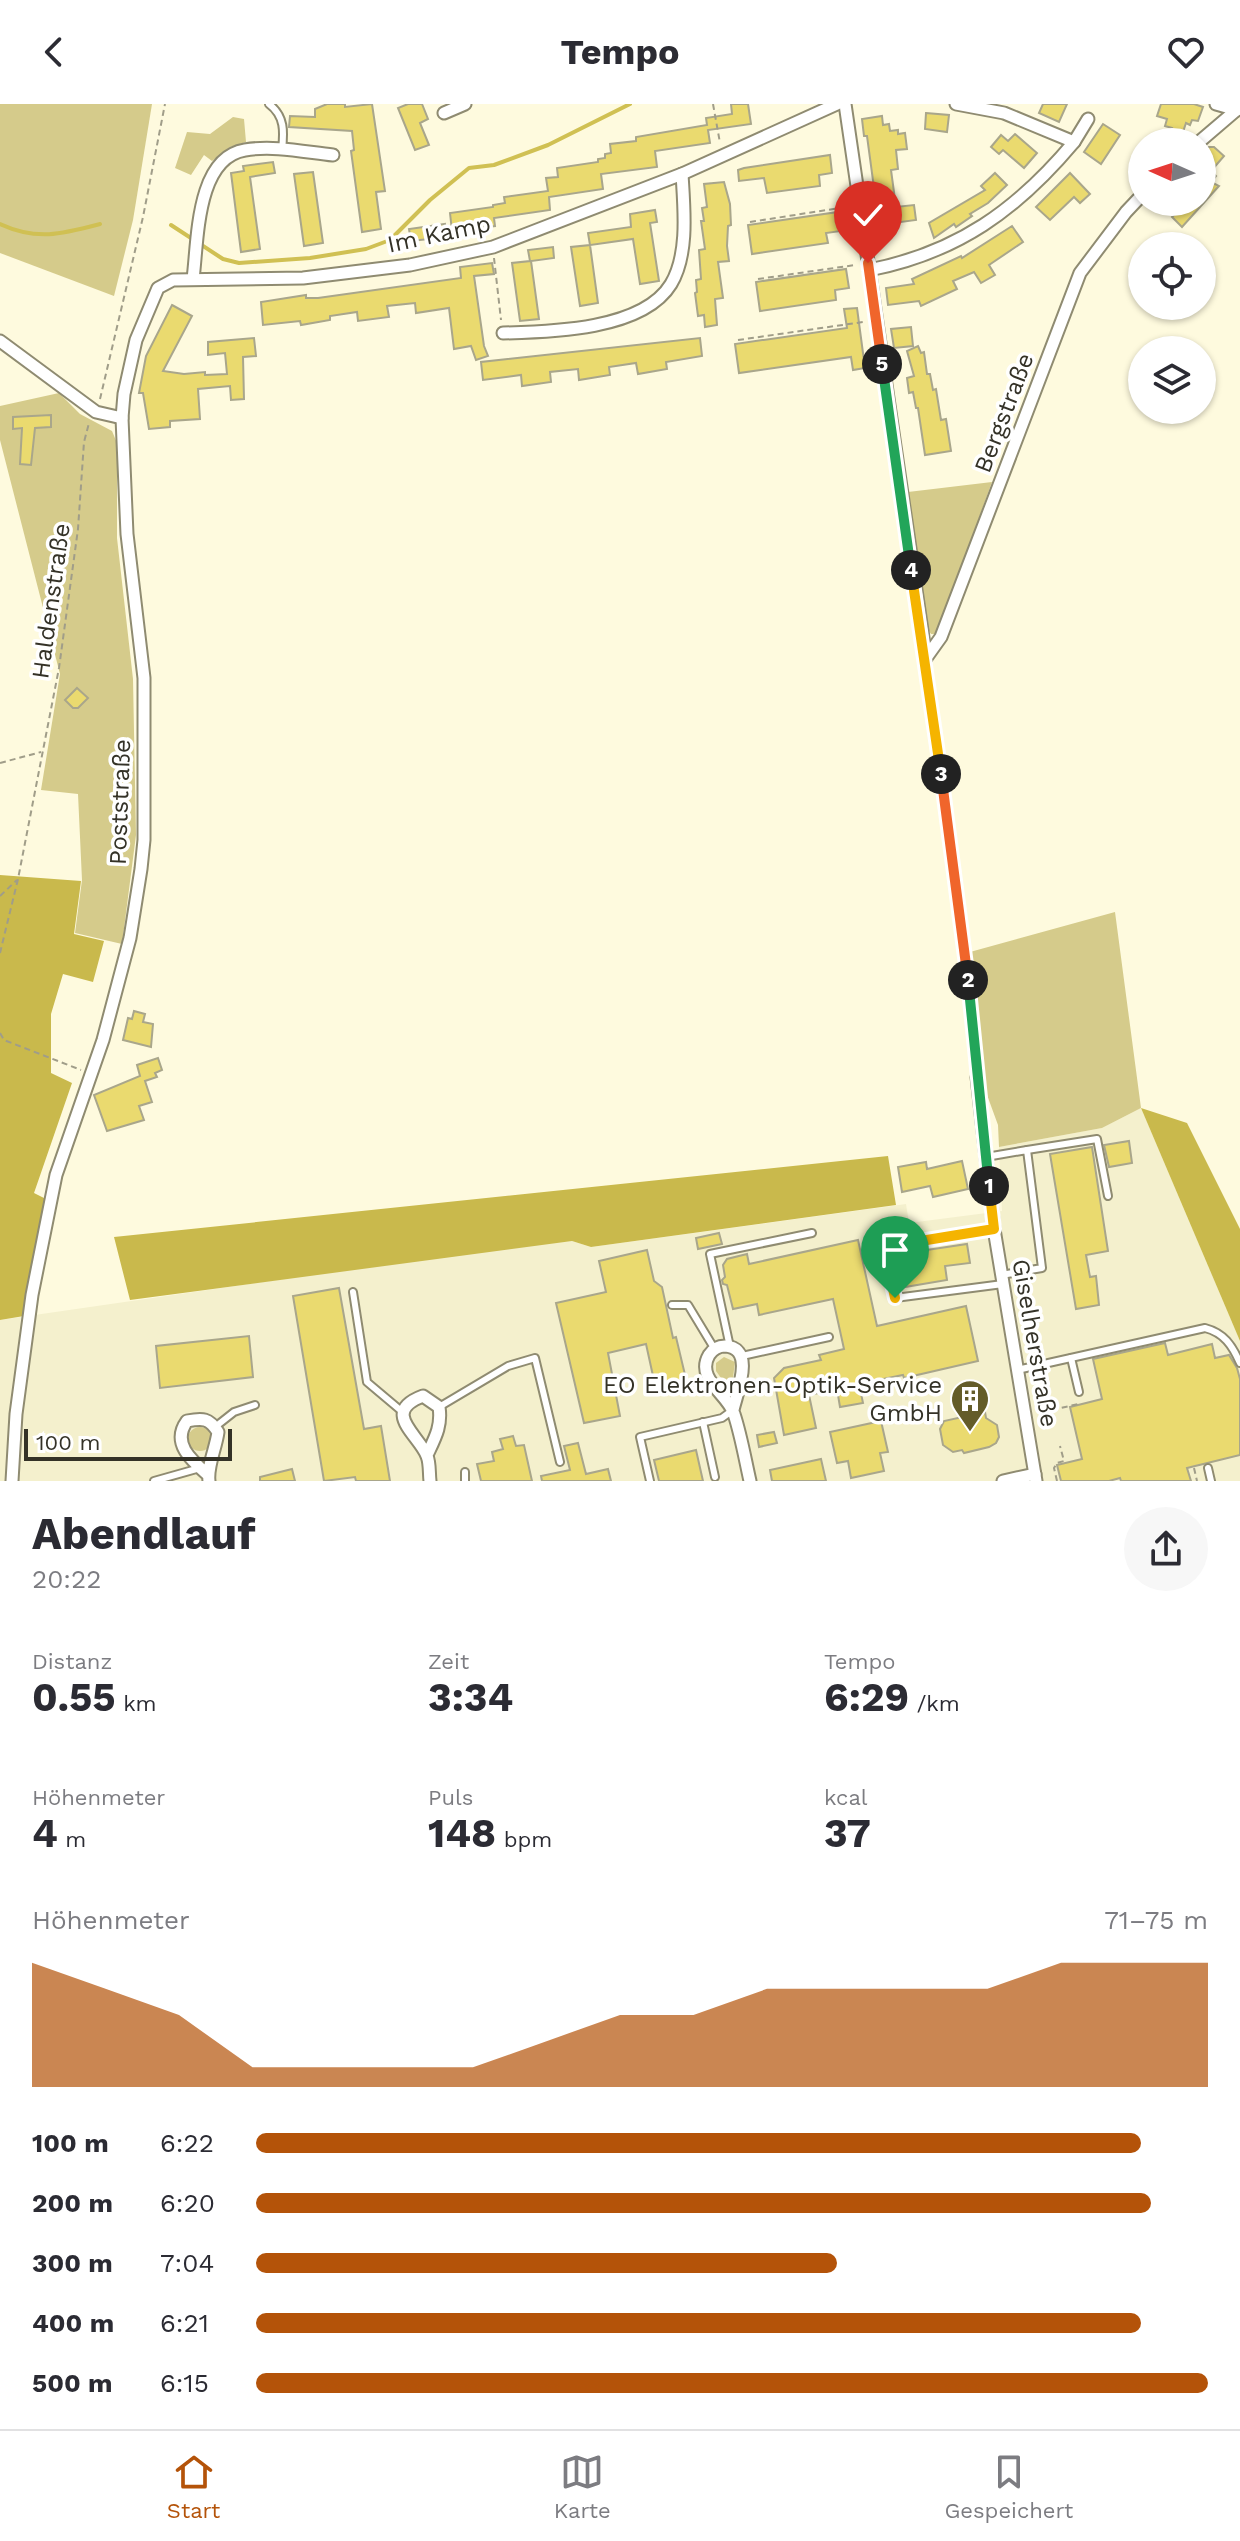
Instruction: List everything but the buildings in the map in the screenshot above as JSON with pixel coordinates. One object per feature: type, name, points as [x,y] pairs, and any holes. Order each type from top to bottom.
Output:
[{"type":"street","points":[[444,113],[465,104]]},
{"type":"street","name":"Im Kamp","points":[[158,288],[173,280],[303,278],[410,265],[493,247],[682,174],[837,104]]},
{"type":"street","points":[[845,104],[926,658]]},
{"type":"street","points":[[956,104],[1004,113],[1074,142]]},
{"type":"street","points":[[1216,104],[1238,109]]},
{"type":"street","points":[[1216,128],[1238,109]]},
{"type":"street","points":[[868,266],[903,263],[993,221],[1045,176],[1074,142],[1088,119]]},
{"type":"street","points":[[193,279],[206,188],[220,162],[243,150],[333,155]]},
{"type":"street","points":[[503,333],[572,329],[610,321],[636,313],[662,296],[678,267],[684,207],[682,174]]},
{"type":"street","name":"Bergstraße","points":[[926,658],[941,637],[1080,273],[1128,210]]},
{"type":"street","name":"Poststraße","points":[[12,1481],[16,1414],[32,1295],[56,1175],[103,1040],[130,938],[144,840],[144,678],[127,534],[122,418],[136,340],[158,288]]},
{"type":"street","points":[[0,341],[95,411],[122,418]]},
{"type":"street","name":"Giselherstraße","points":[[977,1077],[994,1229],[1036,1478]]},
{"type":"street","points":[[733,1410],[742,1374],[742,1356],[730,1347],[714,1348],[707,1357],[705,1369],[710,1381],[733,1410],[750,1481]]},
{"type":"street","points":[[427,1455],[439,1430],[439,1407],[423,1396],[413,1400],[404,1419],[408,1431],[427,1455],[430,1481]]},
{"type":"street","points":[[204,1419],[218,1432],[206,1475],[188,1457],[180,1440],[181,1429],[187,1421],[204,1419]]},
{"type":"street","points":[[1003,1481],[1036,1478]]},
{"type":"lane","points":[[269,104],[281,120],[284,132],[282,150]]},
{"type":"lane","points":[[986,1157],[1097,1139],[1108,1196]]},
{"type":"lane","points":[[883,1233],[895,1298],[1002,1279],[1042,1268],[1027,1150]]},
{"type":"lane","points":[[884,1247],[994,1229]]},
{"type":"lane","points":[[730,1347],[710,1254],[812,1233]]},
{"type":"lane","points":[[353,1292],[367,1382],[405,1414]]},
{"type":"lane","points":[[672,1305],[688,1305],[714,1348]]},
{"type":"lane","points":[[1017,1370],[1205,1328],[1217,1331],[1225,1338],[1240,1363]]},
{"type":"lane","points":[[742,1356],[829,1337]]},
{"type":"lane","points":[[439,1407],[508,1366],[535,1358],[560,1462]]},
{"type":"lane","points":[[1071,1358],[1079,1392]]},
{"type":"lane","points":[[215,1427],[234,1412],[255,1405]]},
{"type":"lane","points":[[650,1481],[640,1437],[722,1418],[733,1410]]},
{"type":"lane","points":[[703,1422],[715,1477]]},
{"type":"lane","points":[[1208,1468],[1211,1481]]},
{"type":"lane","points":[[465,1472],[465,1481]]},
{"type":"lane","points":[[154,1481],[206,1475]]},
{"type":"path","name":"Haldenstraße","points":[[0,953],[18,879],[59,668],[78,529],[84,442],[87,427],[102,395],[143,217],[165,104]]},
{"type":"path","points":[[713,104],[722,156]]},
{"type":"path","points":[[750,222],[859,205]]},
{"type":"path","points":[[493,247],[500,313]]},
{"type":"path","points":[[758,279],[868,266]]},
{"type":"path","points":[[738,340],[876,320]]},
{"type":"path","points":[[926,658],[965,954],[977,1077]]},
{"type":"path","points":[[0,763],[43,752]]},
{"type":"path","points":[[0,896],[18,879]]},
{"type":"path","points":[[0,1033],[4,1040],[92,1074]]},
{"type":"path","points":[[1052,1410],[1078,1404],[1075,1393],[1079,1392]]},
{"type":"path","points":[[1057,1481],[1054,1468],[1064,1461],[1060,1446]]},
{"type":"path","points":[[1194,1468],[1197,1481]]},
{"type":"shaded area","points":[[0,104],[152,104],[133,220],[114,296],[0,253]]},
{"type":"shaded area","points":[[233,117],[244,119],[246,142],[230,147],[212,161],[204,155],[191,175],[175,168],[187,132],[210,134]]},
{"type":"shaded area","points":[[59,393],[80,414],[112,431],[117,443],[117,538],[133,679],[136,835],[122,944],[75,933],[82,880],[78,794],[41,790],[60,674],[0,440],[0,406]]},
{"type":"shaded area","points":[[992,482],[937,634],[931,634],[925,625],[908,492]]},
{"type":"shaded area","points":[[0,875],[81,881],[74,934],[104,941],[93,982],[63,974],[51,1014],[51,1073],[72,1083],[34,1193],[46,1199],[24,1316],[0,1320]]},
{"type":"shaded area","points":[[1115,912],[1141,1108],[1102,1128],[999,1147],[998,1125],[983,1084],[970,952]]},
{"type":"shaded area","points":[[1141,1108],[1240,1341],[1240,1481],[0,1481],[0,1320],[469,1252],[572,1241],[591,1247],[906,1204],[909,1223],[1002,1211],[999,1147],[1102,1128]]},
{"type":"shaded area","points":[[1141,1108],[1187,1123],[1240,1229],[1240,1341]]},
{"type":"shaded area","points":[[888,1156],[896,1205],[591,1247],[572,1241],[130,1300],[114,1237]]},
{"type":"shaded area","points":[[724,1357],[735,1362],[731,1392],[716,1371],[716,1363]]},
{"type":"shaded area","points":[[200,1427],[209,1430],[212,1439],[209,1448],[200,1451],[191,1448],[188,1439],[191,1430]]},
{"type":"waterway","points":[[171,225],[223,259],[239,263],[310,258],[366,249],[390,240],[430,200],[469,168],[494,165],[548,145],[630,104]]},
{"type":"waterway","points":[[0,224],[38,234],[74,231],[100,224]]},
{"type":"place","name":"EO Elektronen-Optik-Service GmbH","points":[[970,1433]]},
{"type":"route","points":[[868,263],[926,658],[965,954],[994,1229],[884,1247],[895,1298]]}]
